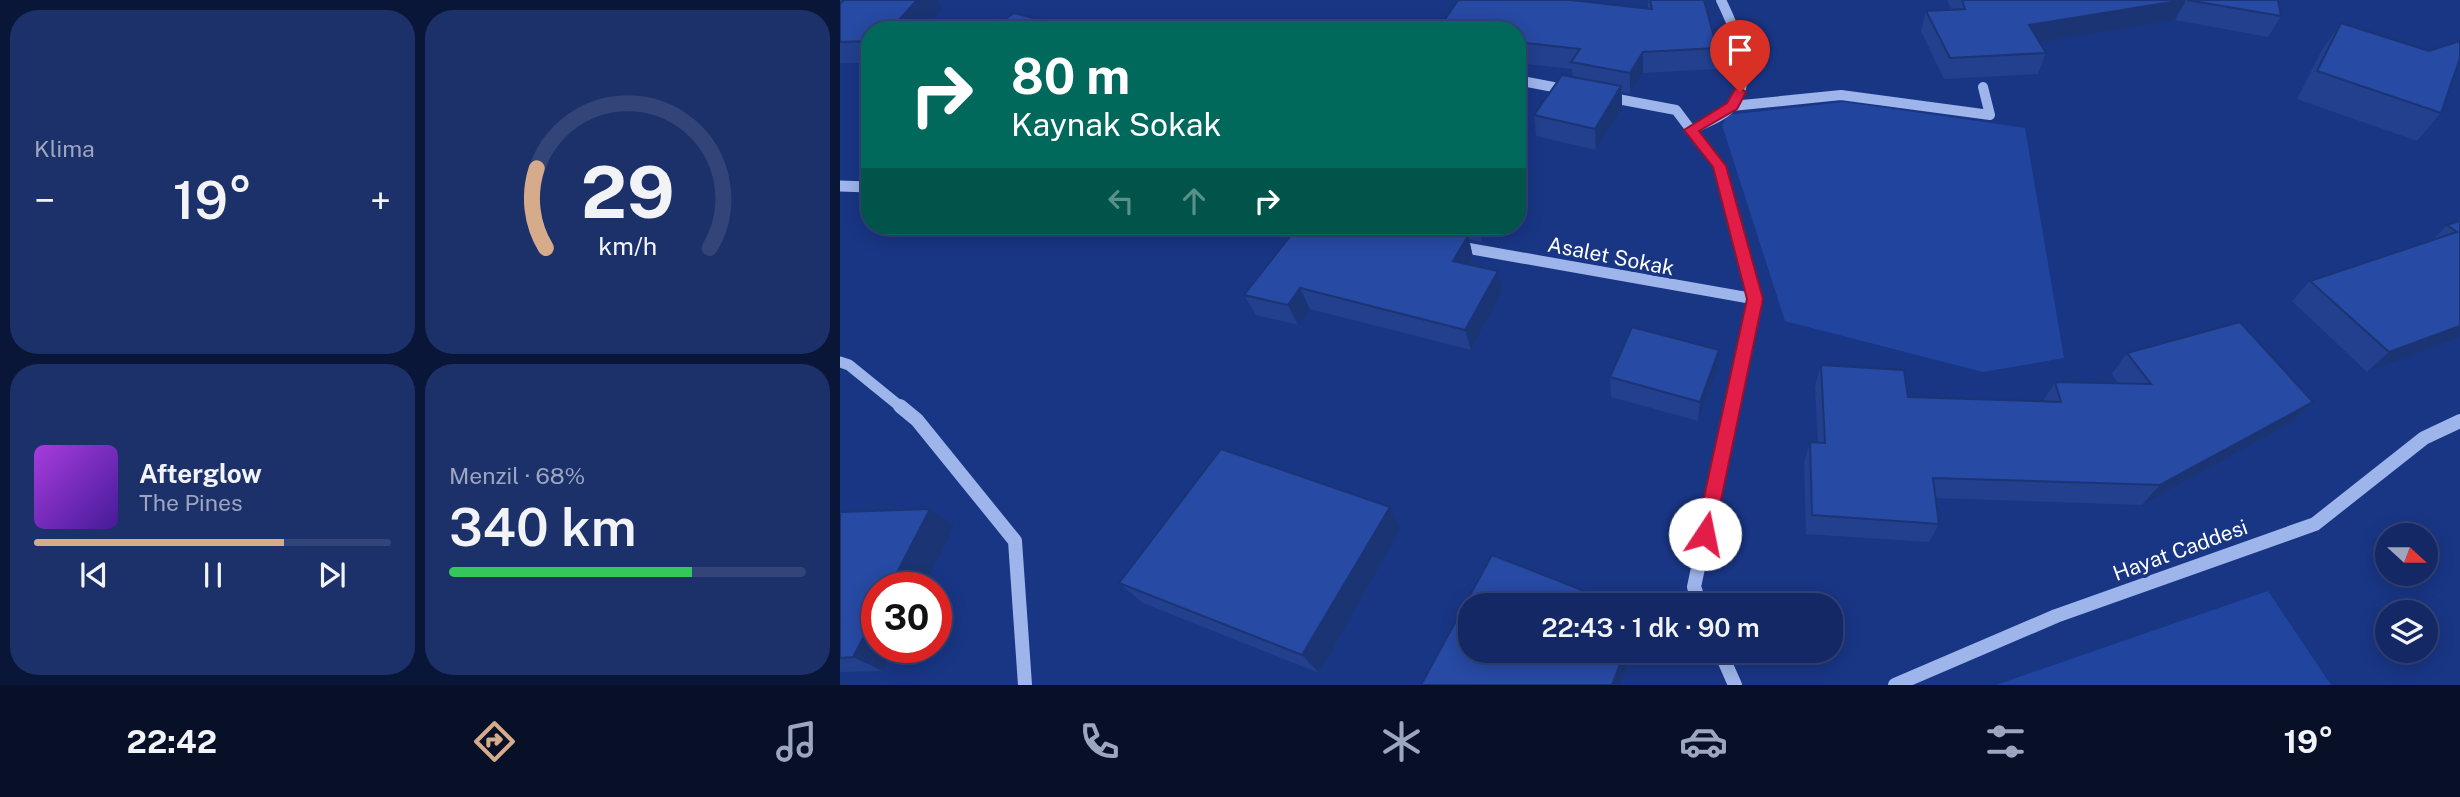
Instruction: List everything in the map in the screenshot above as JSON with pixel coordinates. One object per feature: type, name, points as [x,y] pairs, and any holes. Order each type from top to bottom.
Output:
[{"type":"street","points":[[1721,0],[1741,46],[1740,92],[1732,106]]},
{"type":"street","points":[[1526,82],[1582,92]]},
{"type":"street","points":[[1691,130],[1732,106],[1841,95],[1990,115],[1983,88]]},
{"type":"street","points":[[1595,94],[1676,110],[1719,166],[1755,299],[1694,587],[1697,593]]},
{"type":"street","points":[[840,186],[861,187]]},
{"type":"street","name":"Asalet Sokak","points":[[1437,243],[1708,293],[1755,299]]},
{"type":"street","points":[[840,362],[849,365],[916,420],[1016,541],[1026,685]]},
{"type":"street","name":"Hayat Caddesi","points":[[1895,685],[2056,616],[2315,524],[2424,438],[2460,421]]},
{"type":"street","points":[[1725,663],[1735,685]]},
{"type":"shaded area","points":[[1844,102],[2025,128],[2064,358],[1983,372],[1785,321],[1722,125],[1728,115]]},
{"type":"shaded area","points":[[2268,591],[2331,685],[1996,685]]},
{"type":"building","points":[[844,0],[917,0],[898,21],[861,21],[861,41],[840,42],[840,4]]},
{"type":"building","points":[[1458,0],[1571,0],[1652,9],[1650,0],[1704,0],[1717,48],[1643,52],[1630,73],[1571,62],[1580,49],[1526,43],[1526,21],[1444,21]]},
{"type":"building","points":[[1962,0],[2184,0],[2029,25],[2046,53],[1950,58],[1926,11],[1965,9]]},
{"type":"building","points":[[2187,0],[2278,0],[2281,16]]},
{"type":"building","points":[[1014,13],[1044,21],[1002,21]]},
{"type":"building","points":[[2341,23],[2429,51],[2460,41],[2460,58],[2441,113],[2317,71]]},
{"type":"building","points":[[1562,75],[1621,86],[1595,129],[1534,115]]},
{"type":"building","points":[[2460,221],[2460,326],[2389,352],[2310,281],[2457,232],[2447,225]]},
{"type":"building","points":[[1291,235],[1468,236],[1453,261],[1498,271],[1465,330],[1300,288],[1288,305],[1244,295]]},
{"type":"building","points":[[2240,322],[2313,402],[2160,485],[1933,478],[1939,524],[1812,515],[1810,442],[1825,443],[1821,365],[1904,370],[1908,397],[2061,402],[2055,382],[2151,384],[2127,353]]},
{"type":"building","points":[[1632,327],[1719,350],[1700,402],[1610,377]]},
{"type":"building","points":[[1221,449],[1390,507],[1302,655],[1119,583]]},
{"type":"building","points":[[930,509],[897,572],[861,572],[861,642],[853,657],[840,658],[840,512]]},
{"type":"building","points":[[1492,555],[1590,593],[1471,593]]},
{"type":"building","points":[[1458,617],[1458,663],[1620,663],[1612,685],[1421,685]]},
{"type":"route","points":[[1705,534],[1755,299],[1719,166],[1691,130],[1732,106],[1740,92]]}]
